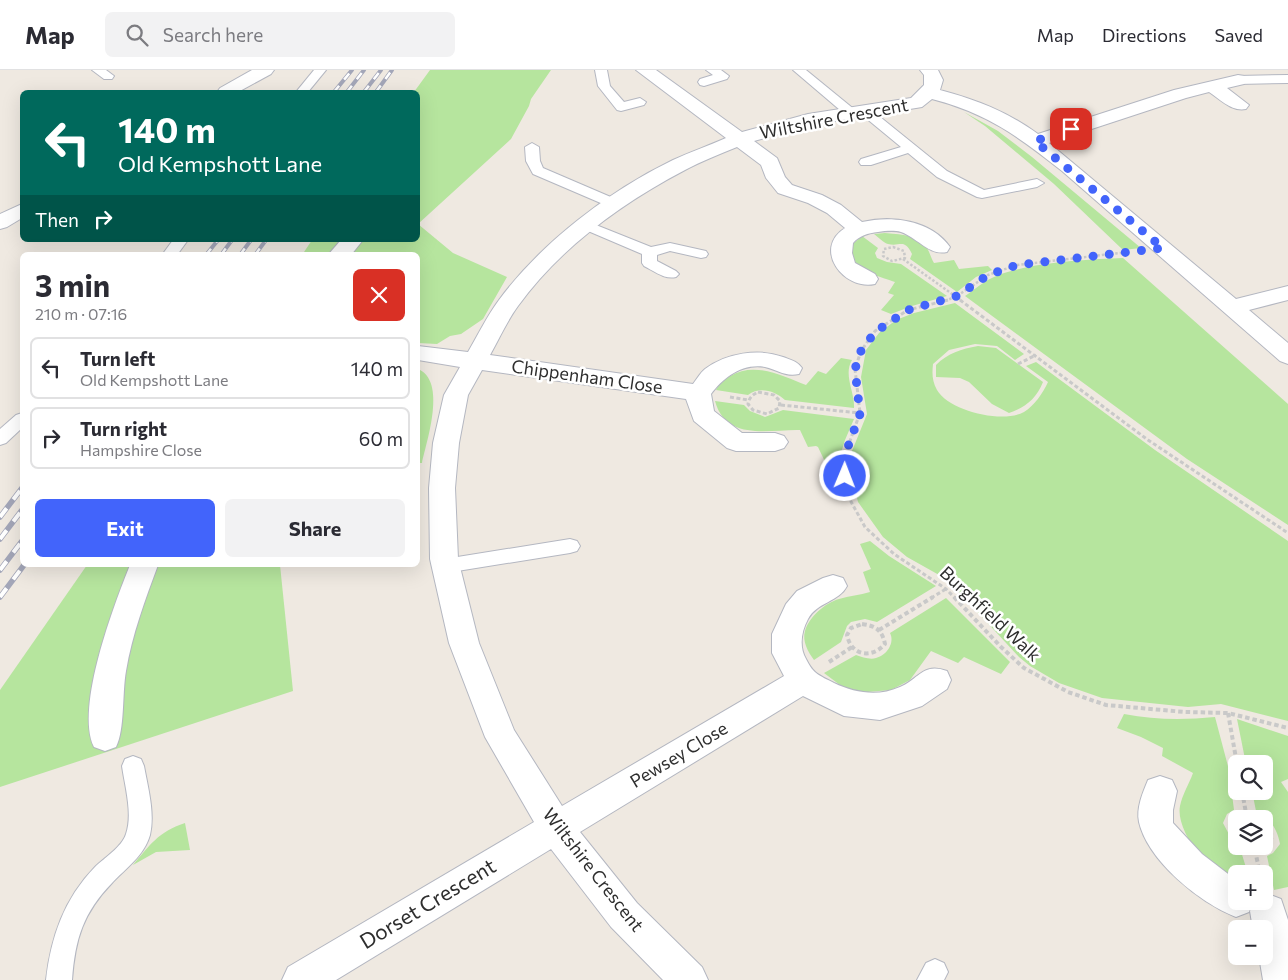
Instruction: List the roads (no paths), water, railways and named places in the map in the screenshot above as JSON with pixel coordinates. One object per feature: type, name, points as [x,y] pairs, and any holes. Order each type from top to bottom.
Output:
[{"type":"street","points":[[230,90],[265,70]]},
{"type":"street","points":[[645,70],[740,138],[770,162],[776,178],[785,189],[815,199],[834,209],[858,229]]},
{"type":"street","points":[[1035,141],[1180,94],[1238,80]]},
{"type":"street","points":[[929,82],[1010,123],[1035,141],[1288,356]]},
{"type":"street","name":"Wiltshire Crescent","points":[[689,980],[624,915],[556,828],[501,737],[464,643],[445,566],[442,488],[446,443],[456,395],[507,304],[540,265],[615,204],[679,165],[740,138],[808,120],[916,103],[929,82]]},
{"type":"street","points":[[1212,86],[1240,105]]},
{"type":"street","points":[[0,224],[20,211]]},
{"type":"street","points":[[868,279],[845,266],[840,250],[845,236],[858,229],[882,225],[902,226],[934,240],[939,247]]},
{"type":"street","points":[[342,252],[350,242]]},
{"type":"street","points":[[1232,307],[1288,293]]},
{"type":"street","name":"Chippenham Close","points":[[420,353],[700,393]]},
{"type":"street","points":[[774,442],[736,442],[704,415],[698,398],[713,375],[730,365],[750,360],[766,359],[790,368]]},
{"type":"street","points":[[105,737],[104,707],[113,650],[143,567]]},
{"type":"street","points":[[833,586],[807,599],[796,612],[787,634],[787,653],[802,681],[844,702],[880,707],[911,697],[936,680]]},
{"type":"street","name":"Pewsey Close","points":[[556,828],[802,681]]},
{"type":"street","points":[[1160,791],[1156,808],[1156,823],[1167,842],[1184,862],[1228,888]]},
{"type":"street","name":"Dorset Crescent","points":[[301,980],[556,828]]},
{"type":"street","points":[[1260,910],[1282,980]]},
{"type":"lane","points":[[304,90],[320,70]]},
{"type":"lane","points":[[601,70],[600,79],[605,89],[621,108],[640,102]]},
{"type":"lane","points":[[704,82],[723,76],[712,70]]},
{"type":"lane","points":[[799,70],[910,148],[942,174],[982,194],[1036,183]]},
{"type":"lane","points":[[1238,80],[1288,79]]},
{"type":"lane","points":[[532,147],[533,161],[538,171],[615,204]]},
{"type":"lane","points":[[866,162],[910,148]]},
{"type":"lane","points":[[586,226],[650,252],[670,247],[701,254]]},
{"type":"lane","points":[[171,252],[179,242]]},
{"type":"lane","points":[[650,252],[649,263],[671,274]]},
{"type":"lane","points":[[0,439],[20,421]]},
{"type":"lane","points":[[445,566],[570,546]]},
{"type":"lane","points":[[59,980],[61,952],[71,916],[101,876],[135,842],[140,825],[133,766]]},
{"type":"railway","points":[[336,90],[352,70]]},
{"type":"railway","points":[[349,90],[364,70]]},
{"type":"railway","points":[[366,90],[381,70]]},
{"type":"railway","points":[[377,90],[392,70]]},
{"type":"railway","points":[[208,252],[216,242]]},
{"type":"railway","points":[[223,252],[231,242]]},
{"type":"railway","points":[[242,252],[250,242]]},
{"type":"railway","points":[[257,252],[265,242]]},
{"type":"railway","points":[[0,517],[20,491]]},
{"type":"railway","points":[[0,539],[20,513]]},
{"type":"railway","points":[[0,570],[20,544]]},
{"type":"railway","points":[[0,597],[22,567]]}]
